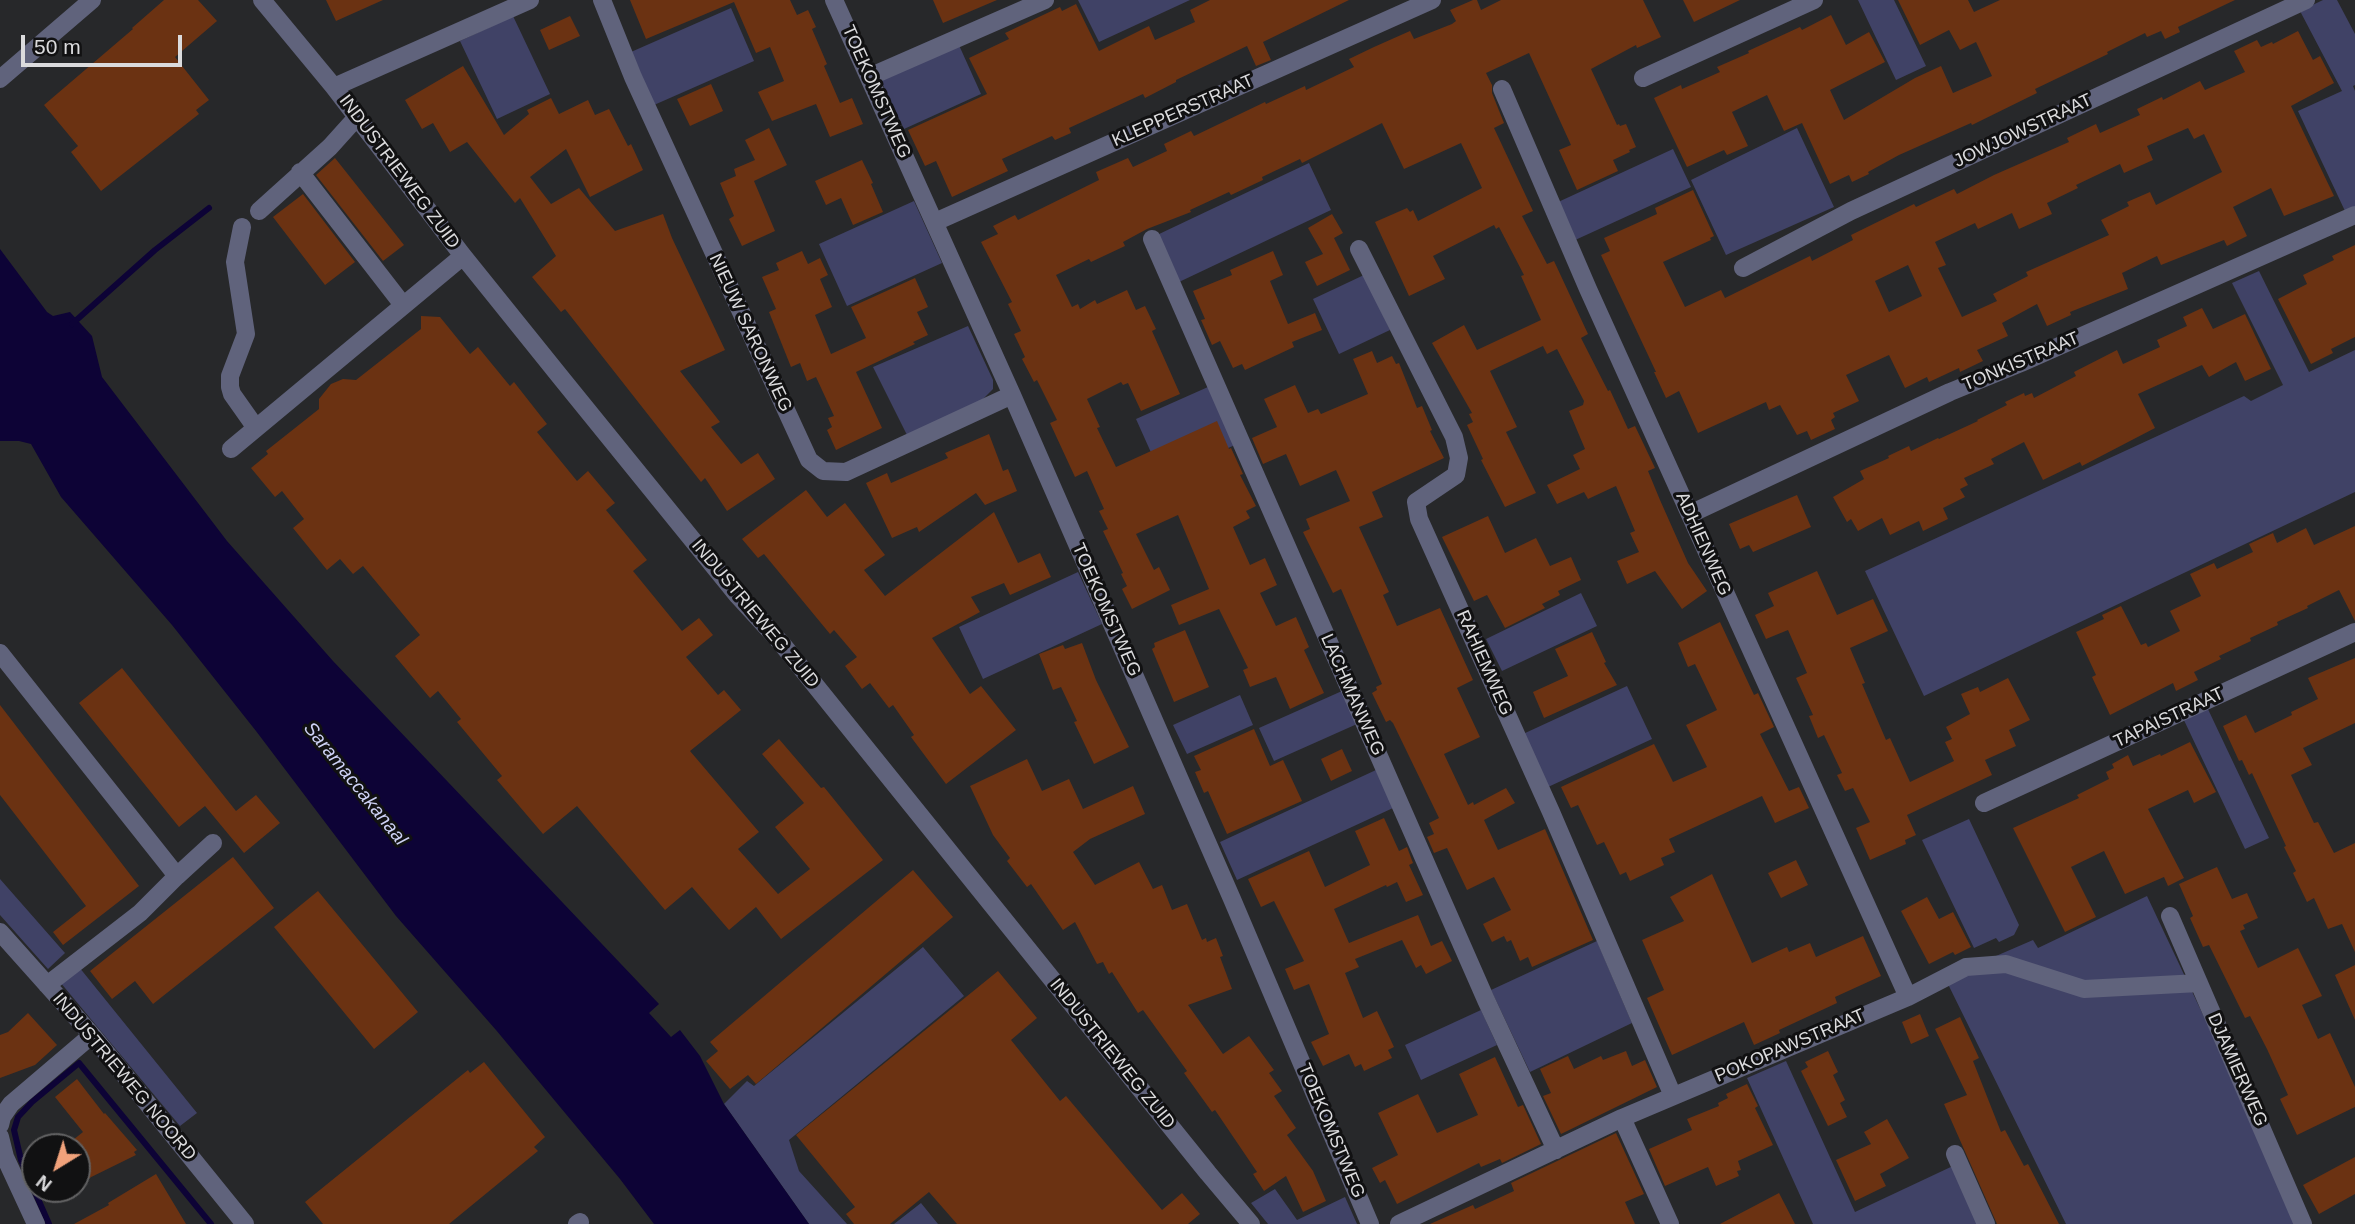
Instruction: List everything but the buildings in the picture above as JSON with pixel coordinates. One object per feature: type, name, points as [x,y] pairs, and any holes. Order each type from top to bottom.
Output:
[{"type":"street","points":[[0,79],[92,0]]},
{"type":"street","name":"INDUSTRIEWEG ZUID","points":[[262,0],[334,87],[463,256],[738,596],[782,644],[1251,1224]]},
{"type":"street","points":[[334,87],[530,0]]},
{"type":"street","name":"NIEUW SARONWEG","points":[[601,0],[644,101],[809,460],[823,471],[846,472],[1012,395]]},
{"type":"street","name":"TOEKOMSTWEG","points":[[835,0],[1012,395],[1370,1224]]},
{"type":"street","points":[[869,77],[1045,0]]},
{"type":"street","name":"KLEPPERSTRAAT","points":[[934,222],[1432,0]]},
{"type":"street","points":[[1643,78],[1814,0]]},
{"type":"street","name":"JOWJOWSTRAAT","points":[[1743,268],[1851,211],[2306,0]]},
{"type":"street","name":"ADHIENWEG","points":[[1502,89],[1583,277],[1908,997]]},
{"type":"street","points":[[259,211],[335,142],[357,117]]},
{"type":"street","points":[[300,173],[403,305]]},
{"type":"street","name":"TONKISTRAAT","points":[[1690,514],[1950,392],[2355,215]]},
{"type":"street","points":[[242,227],[235,262],[246,334],[230,376],[230,387],[256,428]]},
{"type":"street","name":"LACHMANWEG","points":[[1152,239],[1486,1000],[1556,1150]]},
{"type":"street","name":"RAHIEMWEG","points":[[1359,250],[1454,437],[1459,458],[1456,475],[1416,502],[1419,519],[1551,812],[1673,1096]]},
{"type":"street","points":[[231,449],[463,256]]},
{"type":"street","name":"TAPAISTRAAT","points":[[1984,803],[2355,632]]},
{"type":"street","points":[[0,653],[177,876]]},
{"type":"street","points":[[47,985],[140,913],[213,843]]},
{"type":"street","name":"DJAMIERWEG","points":[[2170,916],[2303,1224]]},
{"type":"street","name":"INDUSTRIEWEG NOORD","points":[[0,932],[92,1035],[246,1224]]},
{"type":"street","name":"POKOPAWSTRAAT","points":[[1399,1224],[1622,1118],[1908,997],[1966,967],[2006,964],[2084,989],[2199,982]]},
{"type":"street","points":[[0,1125],[11,1104],[92,1035]]},
{"type":"street","points":[[1622,1118],[1670,1224]]},
{"type":"street","points":[[0,1137],[5,1157],[36,1224]]},
{"type":"street","points":[[1955,1154],[1986,1224]]},
{"type":"shaded area","points":[[1078,0],[1190,0],[1099,42]]},
{"type":"shaded area","points":[[1858,0],[1894,0],[1926,66],[1896,80]]},
{"type":"shaded area","points":[[2323,0],[2337,0],[2355,34],[2355,206],[2345,211],[2298,111],[2342,91],[2300,11]]},
{"type":"shaded area","points":[[731,8],[754,61],[654,105],[631,52]]},
{"type":"shaded area","points":[[513,16],[550,94],[497,119],[460,41]]},
{"type":"shaded area","points":[[958,43],[981,94],[904,129],[882,83],[883,78]]},
{"type":"shaded area","points":[[1797,128],[1834,207],[1726,255],[1691,180]]},
{"type":"shaded area","points":[[1673,149],[1691,187],[1573,241],[1556,203]]},
{"type":"shaded area","points":[[1309,163],[1331,210],[1179,282],[1157,235]]},
{"type":"shaded area","points":[[914,201],[942,263],[847,306],[819,244]]},
{"type":"shaded area","points":[[2259,271],[2309,372],[2355,350],[2355,492],[1924,696],[1865,571],[2244,396],[2251,401],[2283,385],[2232,283]]},
{"type":"shaded area","points":[[1364,275],[1390,330],[1339,354],[1313,299]]},
{"type":"shaded area","points":[[968,326],[993,380],[993,389],[977,405],[908,437],[873,367]]},
{"type":"shaded area","points":[[1208,387],[1235,445],[1162,477],[1136,419]]},
{"type":"shaded area","points":[[1078,572],[1102,624],[983,679],[959,627]]},
{"type":"shaded area","points":[[1581,593],[1597,626],[1502,671],[1486,639]]},
{"type":"shaded area","points":[[1627,686],[1652,739],[1548,787],[1523,734]]},
{"type":"shaded area","points":[[1342,691],[1357,724],[1274,761],[1259,728]]},
{"type":"shaded area","points":[[1240,695],[1253,725],[1187,754],[1173,725]]},
{"type":"shaded area","points":[[2206,705],[2269,838],[2245,849],[2182,716]]},
{"type":"shaded area","points":[[1376,770],[1393,808],[1237,880],[1220,842]]},
{"type":"shaded area","points":[[1969,819],[2019,925],[2014,935],[1999,942],[1996,938],[1974,948],[1922,840]]},
{"type":"shaded area","points":[[0,879],[65,953],[48,969],[0,915]]},
{"type":"shaded area","points":[[2147,896],[2263,1142],[2298,1224],[2066,1224],[1945,978],[2033,940],[2038,948]]},
{"type":"shaded area","points":[[1597,941],[1632,1023],[1530,1072],[1491,990]]},
{"type":"shaded area","points":[[923,947],[964,996],[789,1140],[799,1171],[847,1224],[809,1224],[724,1104],[747,1081],[754,1086]]},
{"type":"shaded area","points":[[79,967],[197,1113],[180,1126],[60,982]]},
{"type":"shaded area","points":[[1481,1010],[1497,1045],[1421,1080],[1405,1045]]},
{"type":"shaded area","points":[[1786,1061],[1855,1212],[1955,1165],[1982,1224],[1813,1224],[1747,1078]]},
{"type":"shaded area","points":[[1275,1189],[1297,1220],[1345,1197],[1357,1224],[1268,1224],[1251,1203]]},
{"type":"shaded area","points":[[921,1203],[938,1224],[894,1224]]},
{"type":"water","name":"Saramaccakanaal","points":[[0,249],[47,312],[53,316],[70,312],[92,336],[102,377],[227,541],[333,661],[659,1004],[649,1013],[671,1037],[680,1030],[700,1056],[724,1104],[809,1224],[654,1224],[496,1030],[396,916],[172,625],[61,497],[31,444],[0,441]]},
{"type":"waterway","points":[[72,324],[155,250],[209,208]]},
{"type":"waterway","points":[[49,1224],[21,1160],[14,1130],[18,1117],[32,1102],[79,1063],[211,1224]]}]
